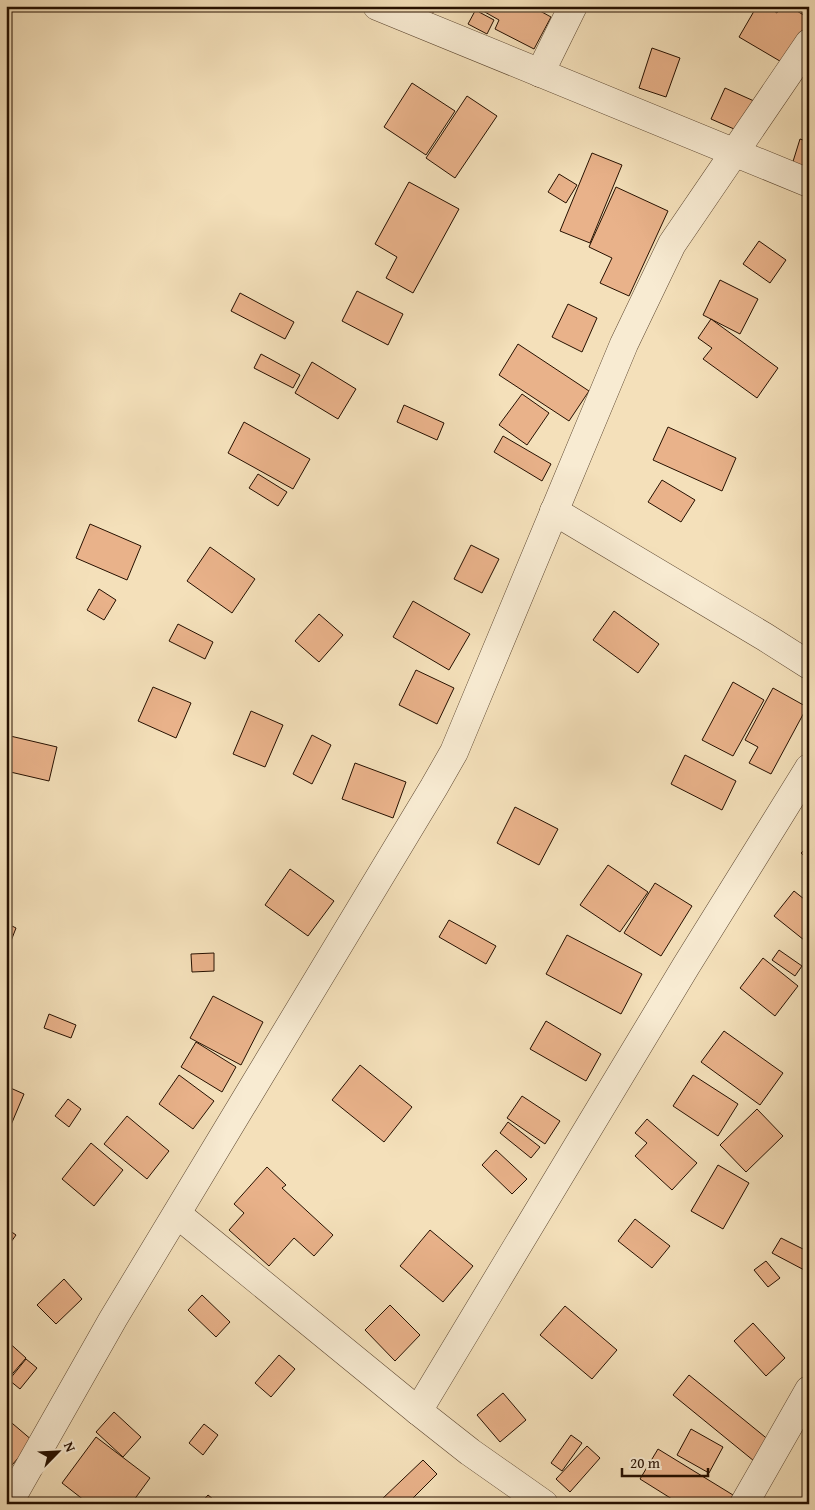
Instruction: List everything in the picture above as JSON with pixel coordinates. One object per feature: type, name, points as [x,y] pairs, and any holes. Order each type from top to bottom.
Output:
[{"type":"street","points":[[377,6],[809,183]]},
{"type":"street","points":[[540,73],[573,6]]},
{"type":"street","points":[[8,1504],[113,1319],[454,752],[624,344],[672,244],[809,43]]},
{"type":"street","points":[[554,511],[809,665]]},
{"type":"street","points":[[418,1411],[686,966],[809,768]]},
{"type":"street","points":[[177,1214],[418,1411],[470,1452],[544,1504]]},
{"type":"street","points":[[744,1504],[809,1390]]},
{"type":"building","points":[[399,6],[437,6],[426,24]]},
{"type":"building","points":[[466,6],[482,6],[479,12],[494,20],[487,34],[468,24],[475,11]]},
{"type":"building","points":[[486,6],[531,6],[551,17],[534,49],[495,29],[499,20],[483,11]]},
{"type":"building","points":[[757,6],[766,6],[777,13],[781,6],[788,6],[809,18],[809,35],[790,67],[739,37]]},
{"type":"building","points":[[652,48],[680,58],[666,97],[639,88]]},
{"type":"building","points":[[412,83],[455,111],[426,155],[384,127]]},
{"type":"building","points":[[725,88],[754,101],[741,132],[711,119]]},
{"type":"building","points":[[467,96],[497,116],[455,178],[426,158]]},
{"type":"building","points":[[800,139],[809,142],[809,173],[791,168]]},
{"type":"building","points":[[592,153],[622,165],[590,243],[560,231]]},
{"type":"building","points":[[559,174],[577,185],[566,203],[548,192]]},
{"type":"building","points":[[409,182],[459,209],[413,293],[386,278],[397,257],[375,244]]},
{"type":"building","points":[[616,187],[668,211],[629,296],[600,283],[612,258],[589,247]]},
{"type":"building","points":[[759,241],[786,260],[770,283],[743,264]]},
{"type":"building","points":[[720,280],[758,299],[740,334],[703,315]]},
{"type":"building","points":[[357,291],[403,314],[388,345],[342,321]]},
{"type":"building","points":[[240,293],[294,322],[285,339],[231,311]]},
{"type":"building","points":[[568,304],[597,318],[582,352],[552,337]]},
{"type":"building","points":[[711,319],[778,368],[757,398],[703,359],[712,348],[698,338]]},
{"type":"building","points":[[518,344],[589,391],[569,421],[499,375]]},
{"type":"building","points":[[261,354],[300,375],[293,388],[254,368]]},
{"type":"building","points":[[312,362],[356,389],[338,419],[295,393]]},
{"type":"building","points":[[522,394],[549,413],[527,445],[499,425]]},
{"type":"building","points":[[404,405],[444,423],[437,440],[397,422]]},
{"type":"building","points":[[244,422],[310,459],[293,489],[228,453]]},
{"type":"building","points":[[668,427],[736,458],[722,491],[653,460]]},
{"type":"building","points":[[503,436],[551,464],[542,481],[494,452]]},
{"type":"building","points":[[258,474],[287,492],[278,506],[249,488]]},
{"type":"building","points":[[662,480],[695,500],[681,522],[648,502]]},
{"type":"building","points":[[90,524],[141,546],[127,580],[76,558]]},
{"type":"building","points":[[471,545],[499,559],[482,593],[454,579]]},
{"type":"building","points":[[210,547],[255,579],[232,613],[187,581]]},
{"type":"building","points":[[99,589],[116,600],[104,620],[87,610]]},
{"type":"building","points":[[413,601],[470,634],[449,670],[393,637]]},
{"type":"building","points":[[614,611],[659,644],[638,673],[593,640]]},
{"type":"building","points":[[319,614],[343,635],[319,662],[295,641]]},
{"type":"building","points":[[178,624],[213,642],[205,659],[169,641]]},
{"type":"building","points":[[416,670],[454,688],[437,724],[399,705]]},
{"type":"building","points":[[733,682],[764,700],[733,756],[702,740]]},
{"type":"building","points":[[153,687],[191,703],[176,738],[138,721]]},
{"type":"building","points":[[773,688],[807,707],[771,774],[749,763],[758,747],[745,740]]},
{"type":"building","points":[[251,711],[283,725],[265,767],[233,754]]},
{"type":"building","points":[[6,735],[57,747],[49,781],[6,771]]},
{"type":"building","points":[[312,735],[331,745],[312,784],[293,774]]},
{"type":"building","points":[[685,755],[736,781],[722,810],[671,784]]},
{"type":"building","points":[[355,763],[406,782],[393,818],[342,799]]},
{"type":"building","points":[[515,807],[558,829],[539,865],[497,843]]},
{"type":"building","points":[[809,846],[809,861],[801,853]]},
{"type":"building","points":[[608,865],[648,892],[620,932],[580,905]]},
{"type":"building","points":[[290,869],[334,901],[308,936],[265,905]]},
{"type":"building","points":[[655,883],[692,906],[661,956],[624,933]]},
{"type":"building","points":[[794,891],[809,903],[809,944],[774,916]]},
{"type":"building","points":[[449,920],[496,946],[486,964],[439,937]]},
{"type":"building","points":[[6,923],[16,928],[6,954]]},
{"type":"building","points":[[567,935],[642,974],[621,1014],[546,974]]},
{"type":"building","points":[[779,950],[802,966],[795,976],[772,960]]},
{"type":"building","points":[[214,953],[214,971],[192,972],[191,954]]},
{"type":"building","points":[[763,958],[798,986],[775,1016],[740,988]]},
{"type":"building","points":[[213,996],[263,1022],[241,1065],[190,1038]]},
{"type":"building","points":[[49,1014],[76,1025],[71,1038],[44,1028]]},
{"type":"building","points":[[546,1021],[601,1054],[586,1081],[530,1049]]},
{"type":"building","points":[[724,1031],[783,1073],[760,1105],[701,1062]]},
{"type":"building","points":[[196,1042],[236,1067],[222,1092],[181,1067]]},
{"type":"building","points":[[360,1065],[412,1107],[384,1142],[332,1100]]},
{"type":"building","points":[[179,1075],[214,1101],[193,1129],[159,1104]]},
{"type":"building","points":[[693,1075],[738,1104],[718,1136],[673,1106]]},
{"type":"building","points":[[6,1086],[24,1094],[8,1132],[6,1132]]},
{"type":"building","points":[[522,1096],[560,1121],[545,1144],[507,1118]]},
{"type":"building","points":[[68,1099],[81,1109],[69,1127],[55,1116]]},
{"type":"building","points":[[757,1109],[783,1136],[746,1172],[720,1145]]},
{"type":"building","points":[[127,1116],[169,1151],[147,1179],[104,1144]]},
{"type":"building","points":[[647,1119],[697,1163],[672,1190],[635,1156],[647,1143],[635,1133]]},
{"type":"building","points":[[508,1122],[540,1147],[531,1158],[500,1133]]},
{"type":"building","points":[[91,1143],[123,1170],[94,1206],[62,1179]]},
{"type":"building","points":[[496,1150],[527,1179],[512,1194],[482,1165]]},
{"type":"building","points":[[718,1165],[749,1183],[723,1229],[691,1211]]},
{"type":"building","points":[[267,1167],[286,1185],[282,1188],[333,1235],[314,1256],[294,1238],[269,1266],[229,1230],[244,1213],[234,1204]]},
{"type":"building","points":[[635,1219],[670,1246],[652,1268],[618,1241]]},
{"type":"building","points":[[6,1228],[16,1235],[6,1249]]},
{"type":"building","points":[[430,1230],[473,1266],[443,1302],[400,1266]]},
{"type":"building","points":[[781,1238],[809,1252],[808,1272],[772,1253]]},
{"type":"building","points":[[766,1261],[780,1278],[768,1287],[754,1270]]},
{"type":"building","points":[[64,1279],[82,1299],[56,1324],[37,1305]]},
{"type":"building","points":[[202,1295],[230,1322],[216,1337],[188,1310]]},
{"type":"building","points":[[390,1305],[420,1335],[395,1361],[365,1330]]},
{"type":"building","points":[[565,1306],[617,1350],[592,1379],[540,1335]]},
{"type":"building","points":[[753,1323],[785,1358],[766,1376],[734,1341]]},
{"type":"building","points":[[6,1340],[26,1358],[7,1380],[6,1380]]},
{"type":"building","points":[[279,1355],[295,1369],[271,1397],[255,1383]]},
{"type":"building","points":[[26,1359],[37,1368],[20,1389],[9,1380]]},
{"type":"building","points":[[689,1375],[770,1441],[754,1461],[673,1395]]},
{"type":"building","points":[[503,1393],[526,1420],[500,1442],[477,1415]]},
{"type":"building","points":[[114,1412],[141,1437],[123,1457],[96,1432]]},
{"type":"building","points":[[6,1418],[33,1441],[12,1465],[6,1461]]},
{"type":"building","points":[[204,1424],[218,1435],[203,1455],[189,1443]]},
{"type":"building","points":[[691,1429],[723,1447],[709,1473],[677,1455]]},
{"type":"building","points":[[571,1435],[582,1443],[562,1471],[551,1463]]},
{"type":"building","points":[[96,1437],[150,1478],[131,1504],[89,1504],[62,1483]]},
{"type":"building","points":[[587,1446],[600,1458],[570,1492],[556,1479]]},
{"type":"building","points":[[658,1449],[733,1495],[728,1504],[680,1504],[640,1479]]},
{"type":"building","points":[[423,1460],[437,1474],[407,1504],[385,1504],[381,1500]]},
{"type":"building","points":[[208,1495],[219,1504],[200,1504]]}]
